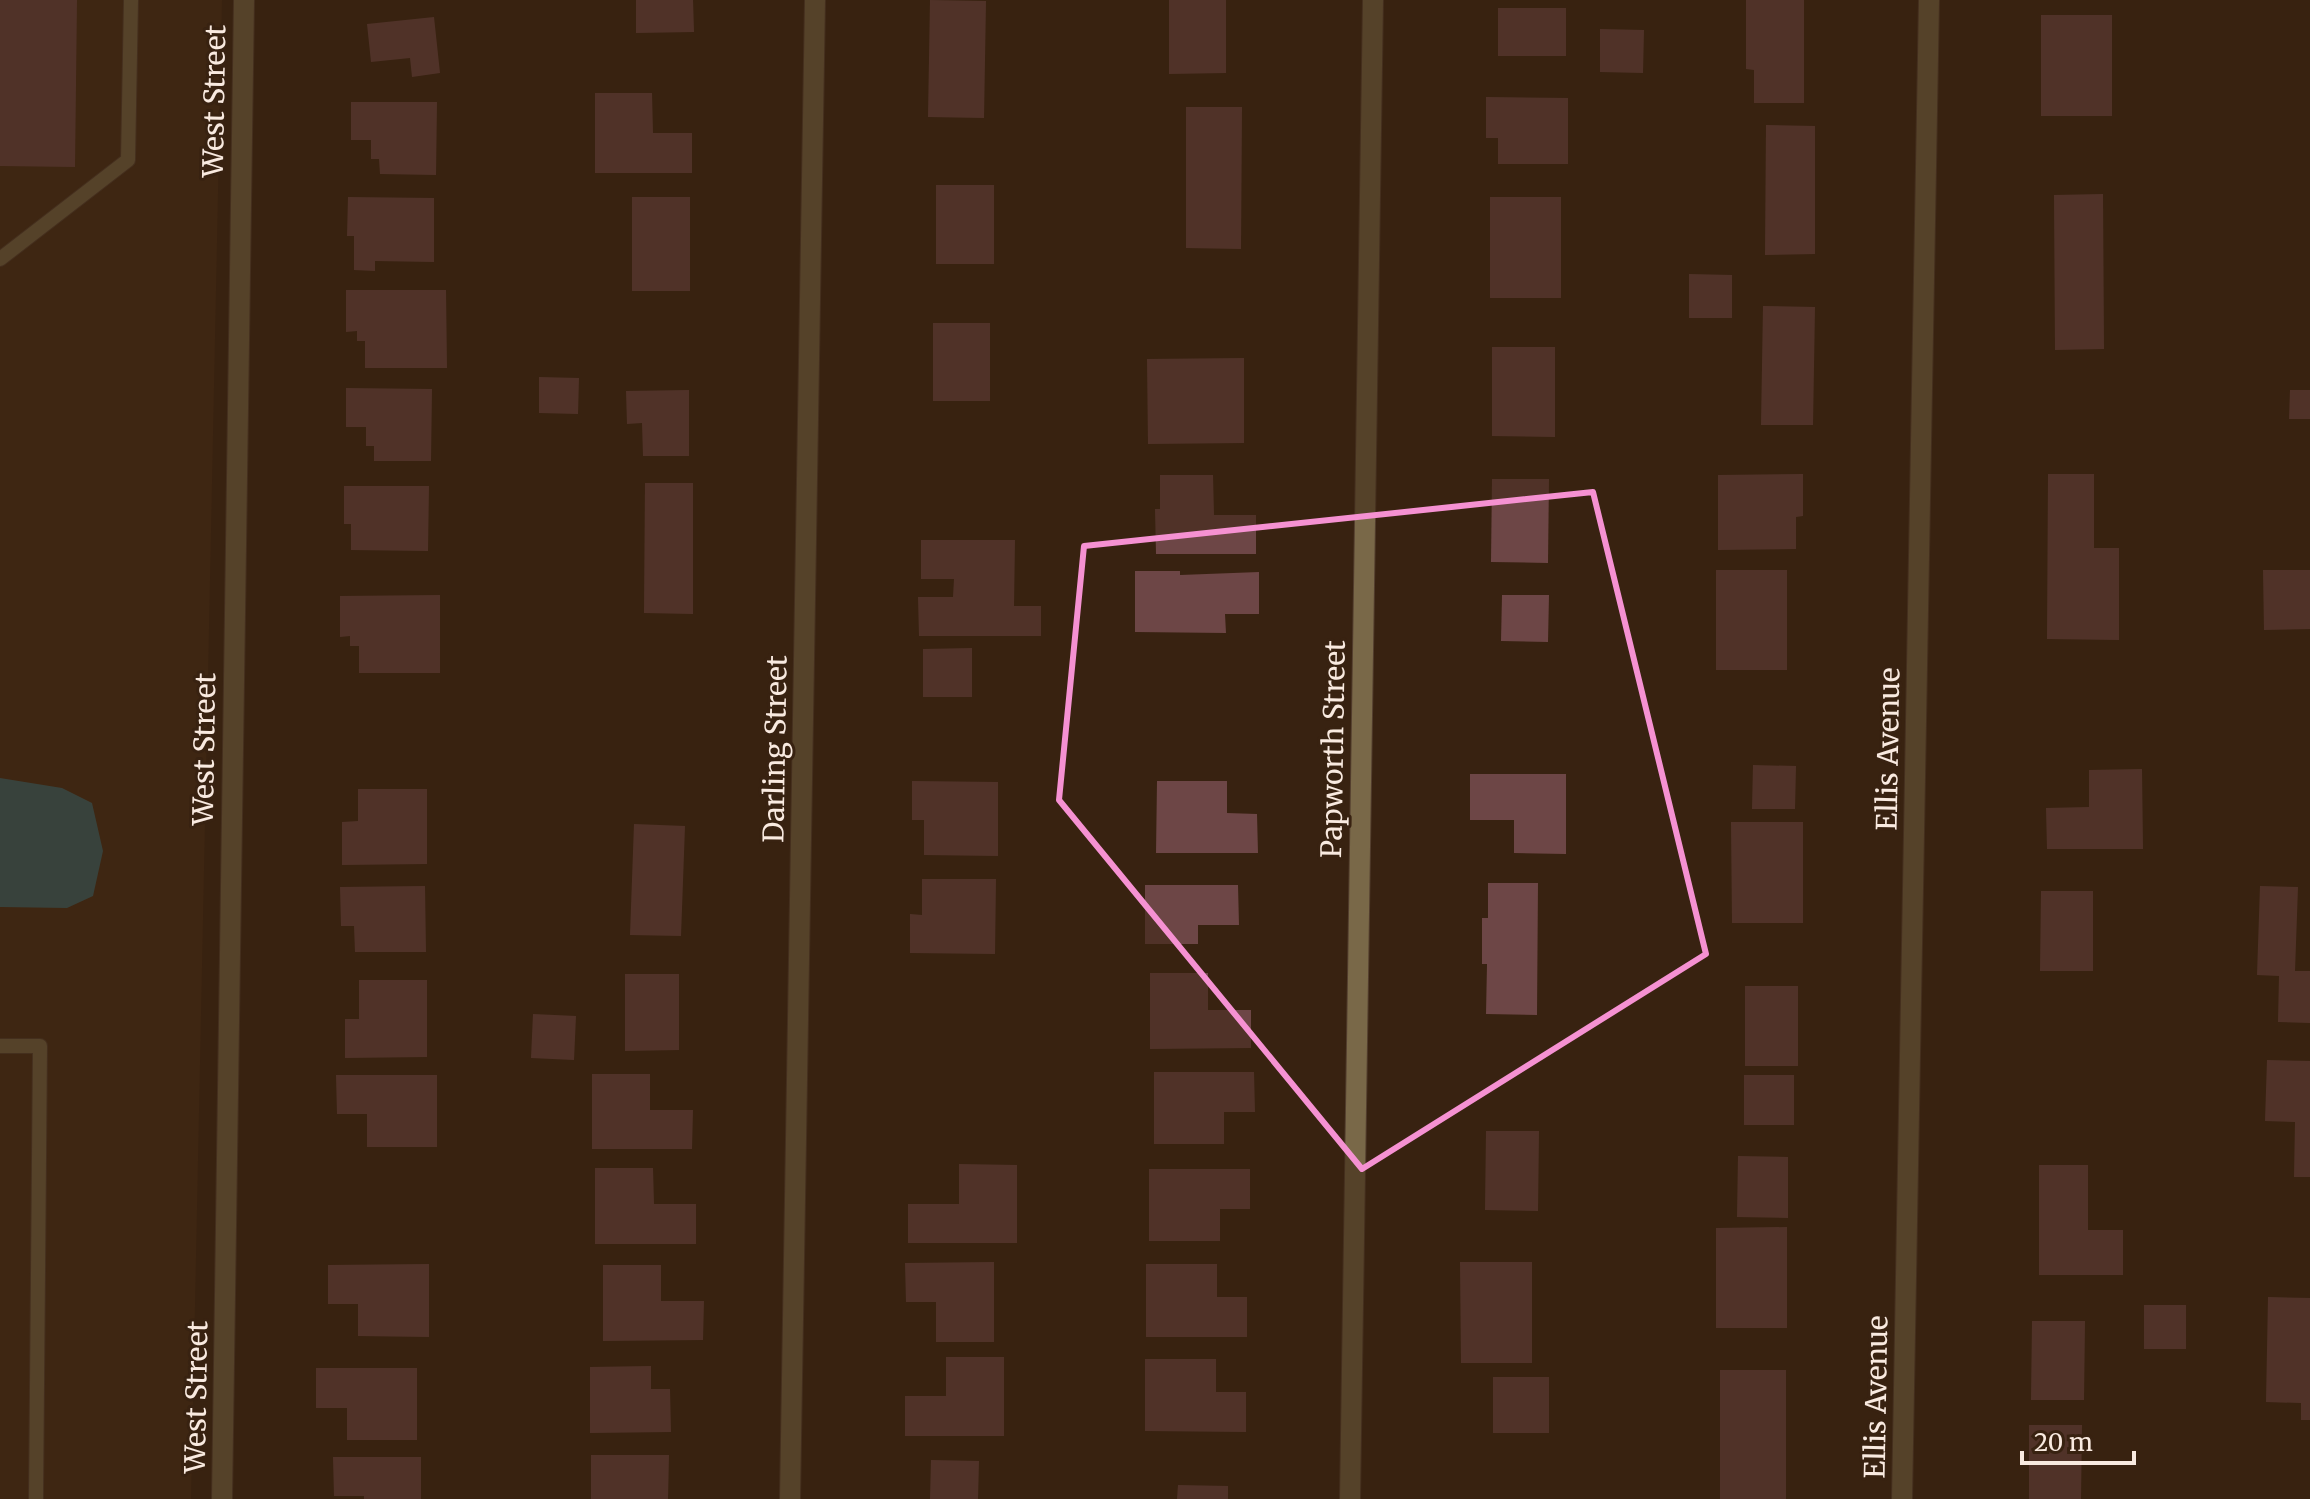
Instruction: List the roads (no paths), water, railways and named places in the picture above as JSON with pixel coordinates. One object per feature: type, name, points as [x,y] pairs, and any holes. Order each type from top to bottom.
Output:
[{"type":"street","name":"West Street","points":[[222,1499],[244,0]]},
{"type":"street","name":"Darling Street","points":[[790,1499],[815,0]]},
{"type":"street","name":"Papworth Street","points":[[1350,1499],[1373,0]]},
{"type":"street","name":"Ellis Avenue","points":[[1902,1499],[1929,0]]},
{"type":"lane","points":[[0,259],[128,160],[131,0]]},
{"type":"lane","points":[[0,1046],[40,1046],[36,1499]]},
{"type":"water","points":[[0,778],[62,788],[92,803],[103,851],[93,896],[67,908],[0,907]]}]
